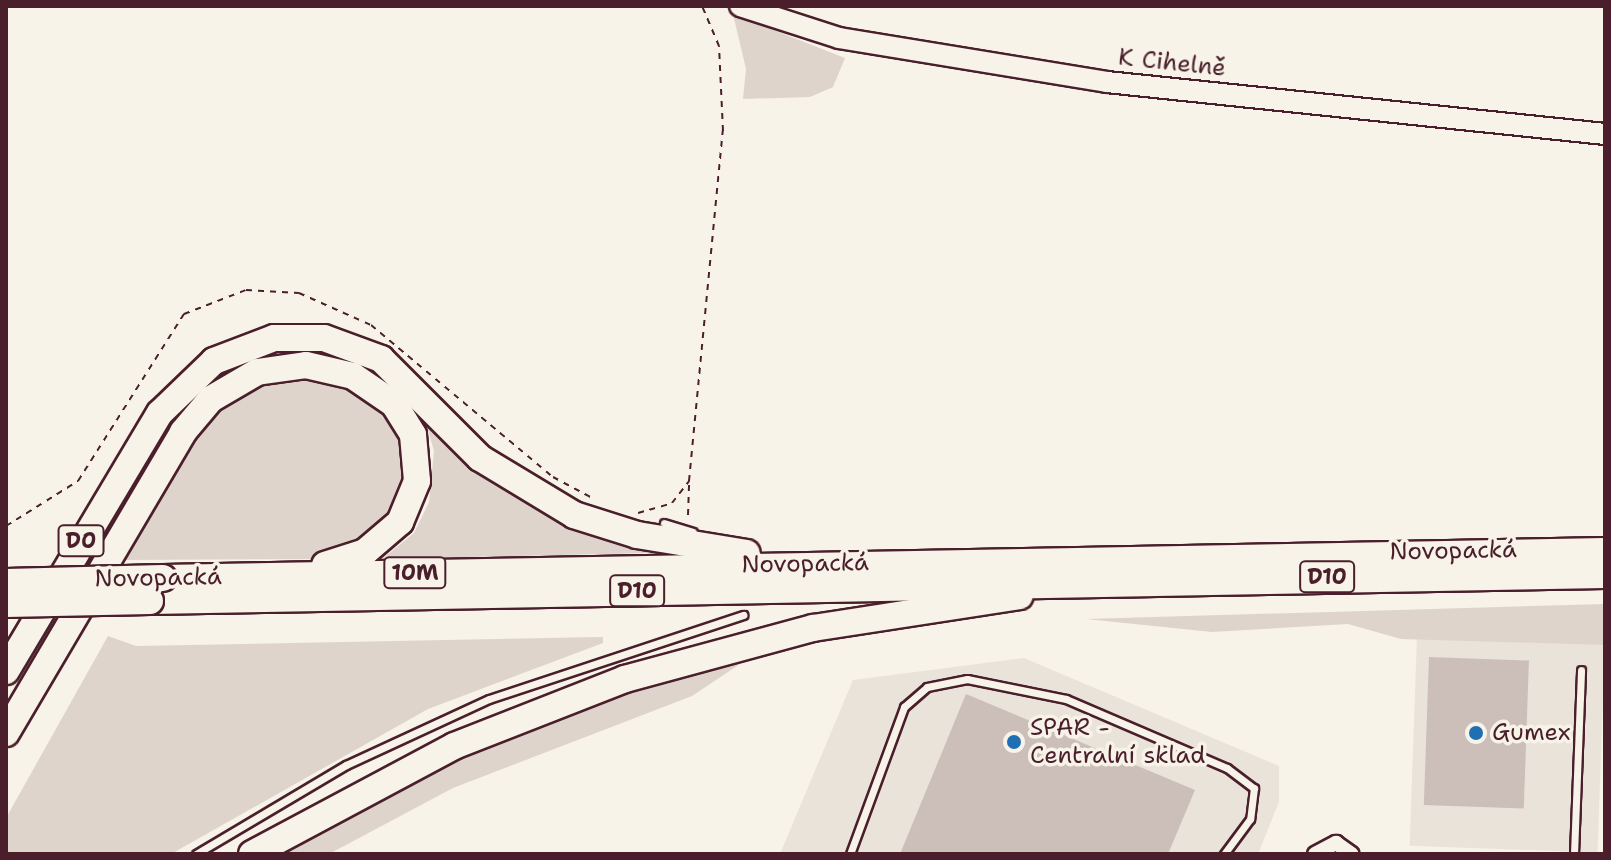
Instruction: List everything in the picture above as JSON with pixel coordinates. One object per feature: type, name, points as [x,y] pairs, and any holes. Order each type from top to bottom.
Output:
[{"type":"highway","name":"D0","points":[[6,671],[160,413],[233,350],[286,336],[324,338],[394,369],[480,458],[542,499],[603,526],[722,550]]},
{"type":"highway","points":[[6,733],[135,508],[201,409],[257,372],[319,366],[385,395],[413,435],[417,481],[393,530],[356,556],[271,576]]},
{"type":"highway","points":[[722,550],[838,564]]},
{"type":"highway","name":"Novopacká","points":[[6,604],[271,576],[1605,551]]},
{"type":"highway","name":"Novopacká","points":[[6,582],[157,590],[1605,575]]},
{"type":"highway","points":[[252,854],[454,746],[625,679],[813,628],[1123,580]]},
{"type":"street","name":"K Cihelně","points":[[740,6],[839,38],[1107,82],[1605,134]]},
{"type":"street","points":[[1315,854],[1336,843],[1352,854]]},
{"type":"lane","points":[[664,523],[722,550]]},
{"type":"lane","name":"D10","points":[[196,854],[346,765],[489,699],[743,615]]},
{"type":"lane","points":[[1574,854],[1581,670]]},
{"type":"lane","points":[[850,854],[904,707],[927,687],[967,679],[1066,699],[1227,768],[1254,788],[1250,819],[1224,854]]},
{"type":"path","points":[[688,515],[723,131],[719,46],[702,6]]},
{"type":"path","points":[[6,526],[78,481],[184,314],[218,296],[277,289],[371,325],[553,477],[599,502]]},
{"type":"path","points":[[635,513],[672,503],[689,481]]},
{"type":"shaded area","points":[[733,14],[845,58],[833,87],[810,97],[743,99],[746,69]]},
{"type":"shaded area","points":[[323,373],[396,417],[412,473],[392,520],[335,556],[312,559],[120,560],[202,420],[243,384]]},
{"type":"shaded area","points":[[424,416],[525,501],[649,553],[382,559],[414,533],[429,502],[434,451]]},
{"type":"shaded area","points":[[1605,604],[1605,645],[1401,639],[1348,624],[1212,632],[1086,619]]},
{"type":"shaded area","points":[[1417,635],[1605,642],[1598,852],[1410,846]]},
{"type":"shaded area","points":[[108,636],[136,646],[603,637],[603,643],[428,709],[171,854],[6,854],[6,818]]},
{"type":"shaded area","points":[[1024,658],[1279,766],[1279,802],[1258,854],[780,854],[853,680]]},
{"type":"shaded area","points":[[740,664],[692,696],[453,788],[329,854],[281,854],[506,735],[632,689]]},
{"type":"building","name":"Gumex","points":[[1429,657],[1529,660],[1524,808],[1424,805]]},
{"type":"building","name":"SPAR - Centralní sklad","points":[[966,694],[1195,790],[1168,854],[900,854]]},
{"type":"place","name":"Gumex","points":[[1476,733]]},
{"type":"place","name":"SPAR - Centralní sklad","points":[[1014,742]]}]
